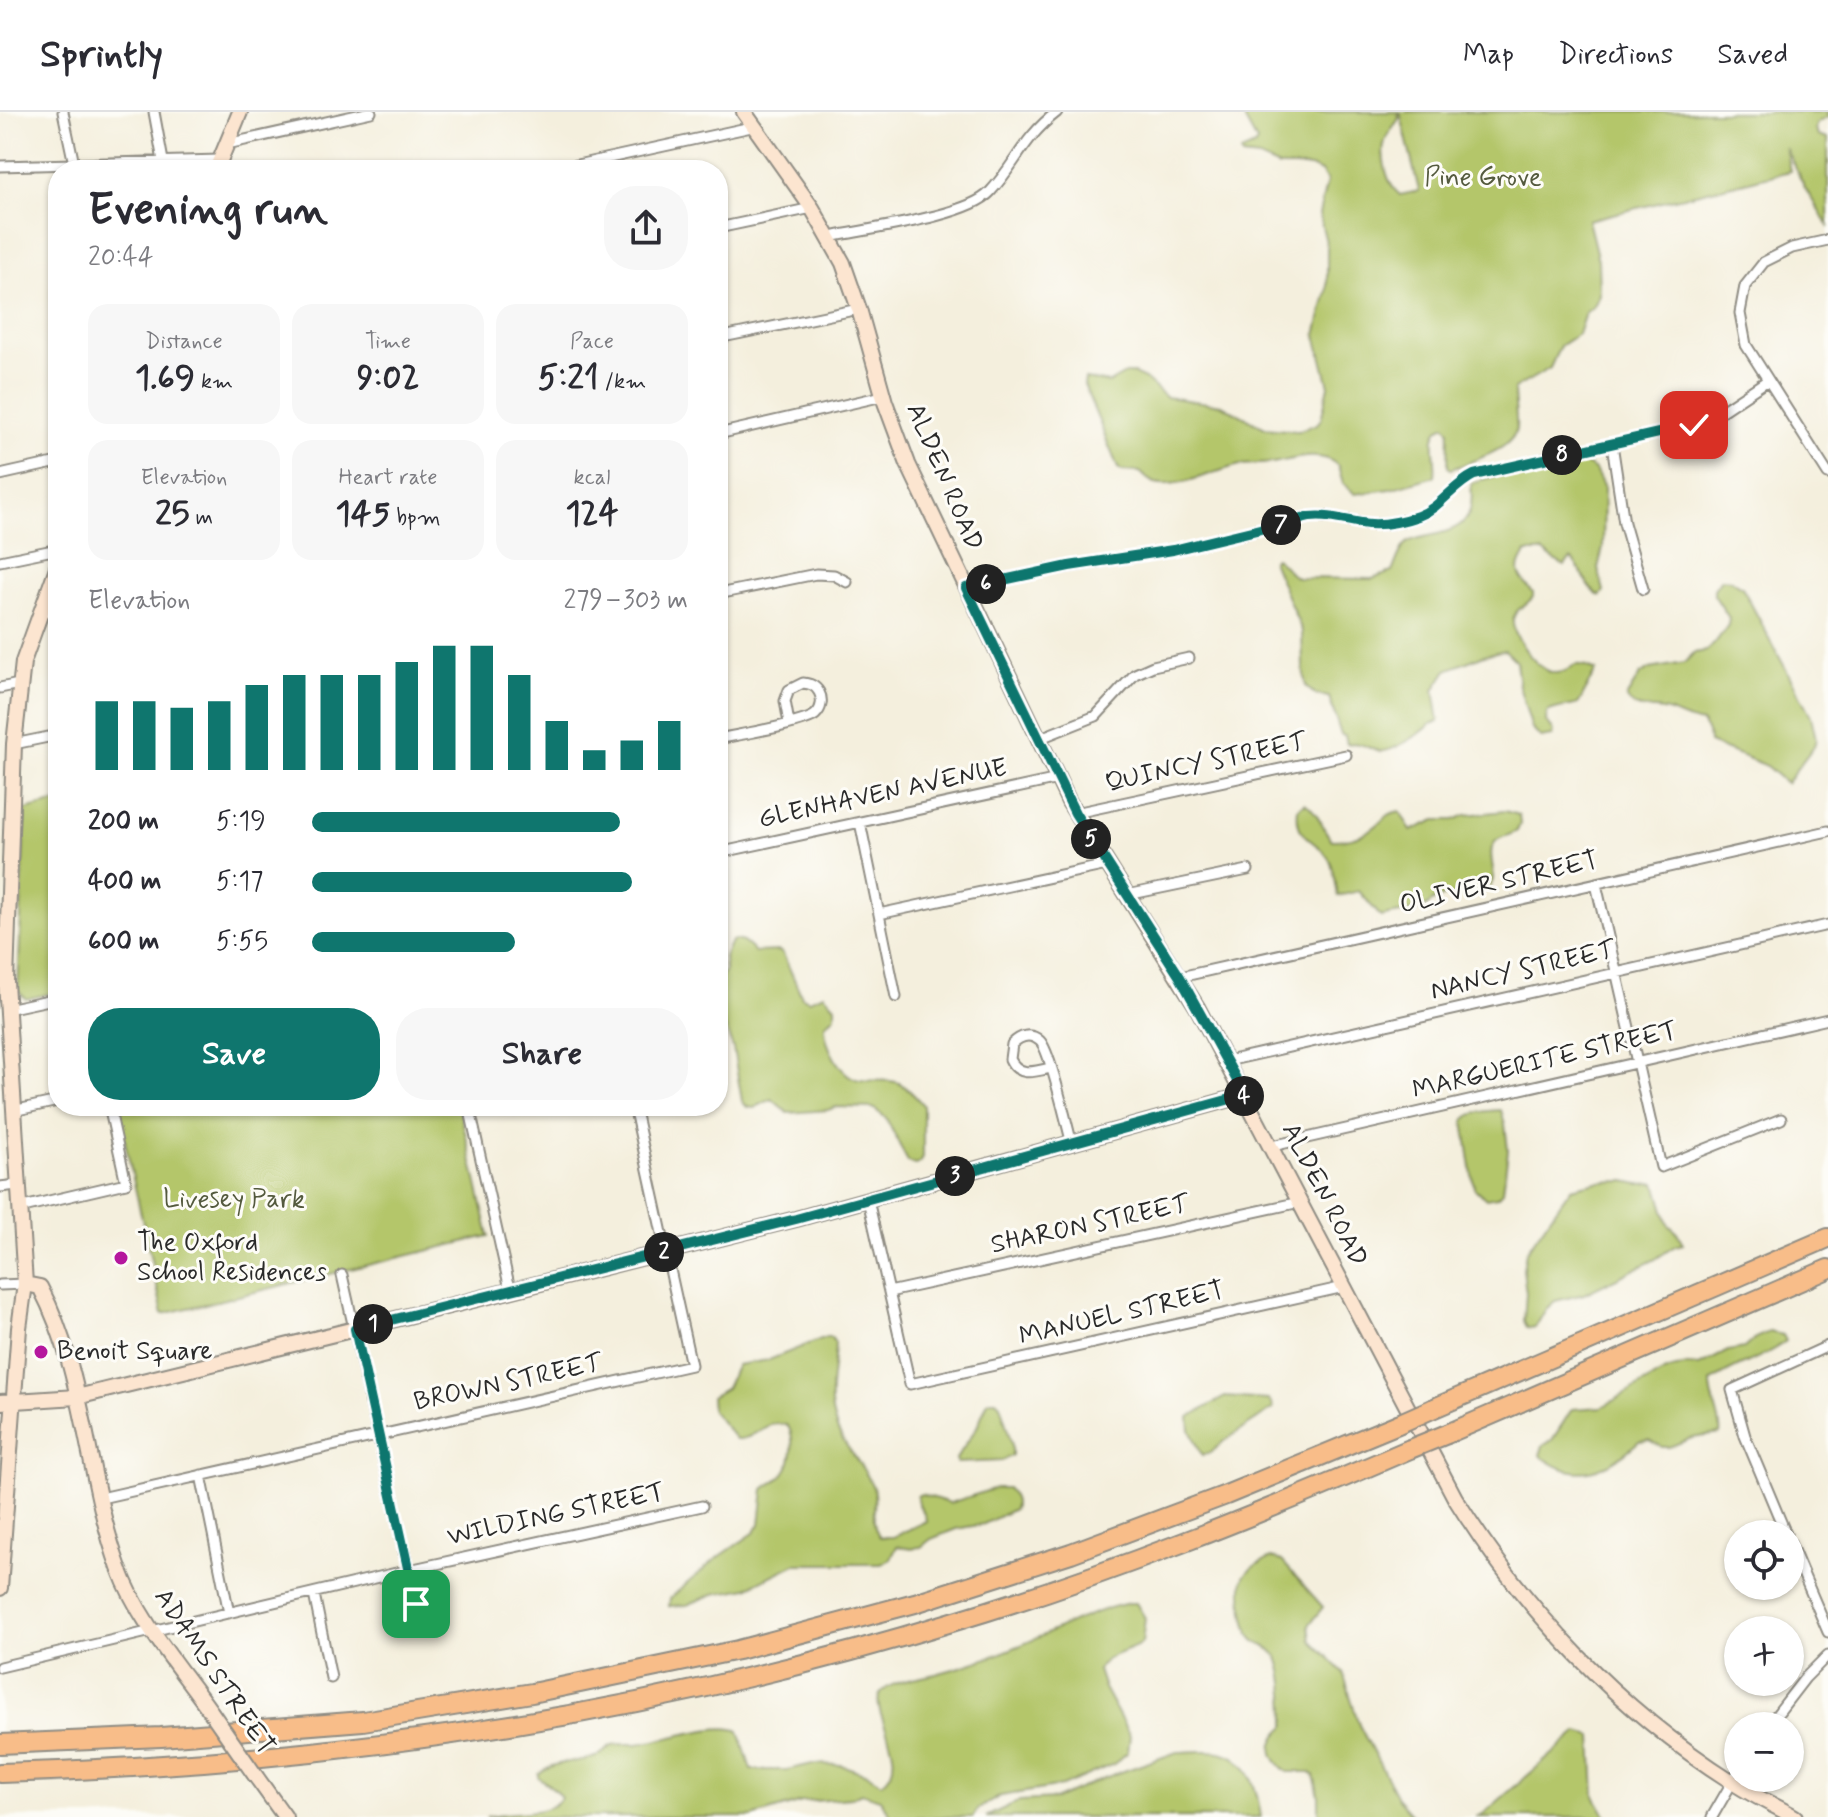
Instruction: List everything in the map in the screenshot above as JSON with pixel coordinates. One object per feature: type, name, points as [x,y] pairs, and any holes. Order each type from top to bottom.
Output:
[{"type":"highway","points":[[0,1744],[161,1737],[363,1721],[548,1690],[724,1653],[915,1603],[1071,1553],[1226,1495],[1828,1238]]},
{"type":"highway","points":[[0,1773],[176,1765],[379,1745],[581,1713],[771,1672],[947,1624],[1111,1570],[1276,1507],[1828,1269]]},
{"type":"main road","points":[[220,160],[240,112]]},
{"type":"main road","name":"ALDEN ROAD","points":[[744,112],[830,237],[847,274],[883,396],[908,464],[1075,813],[1180,977],[1227,1061],[1439,1470],[1484,1544],[1510,1579],[1605,1684],[1625,1702],[1724,1770]]},
{"type":"main road","points":[[0,1588],[7,1401],[25,1284],[13,1111],[6,1082],[7,1009],[3,982],[7,765],[14,744],[19,684],[26,652],[48,592]]},
{"type":"main road","points":[[7,1401],[77,1397],[355,1329],[868,1200],[1245,1095]]},
{"type":"main road","name":"ADAMS STREET","points":[[25,1284],[40,1287],[48,1301],[77,1397],[121,1572],[152,1633],[285,1817]]},
{"type":"main road","name":"ALDEN ROAD","points":[[1758,1792],[1795,1817]]},
{"type":"street","points":[[63,112],[73,160]]},
{"type":"street","points":[[154,112],[163,160]]},
{"type":"street","points":[[227,144],[371,112]]},
{"type":"street","points":[[830,237],[968,208],[990,192],[1031,135],[1057,112]]},
{"type":"street","points":[[600,160],[756,126]]},
{"type":"street","points":[[0,166],[48,165]]},
{"type":"street","points":[[728,226],[812,208]]},
{"type":"street","points":[[1828,240],[1778,254],[1758,267],[1745,286],[1740,313],[1742,337],[1828,474]]},
{"type":"street","points":[[728,336],[859,309]]},
{"type":"street","points":[[966,588],[1069,566],[1181,549],[1310,517],[1330,516],[1371,524],[1396,521],[1426,512],[1455,486],[1474,475],[1703,422],[1768,380]]},
{"type":"street","points":[[728,432],[883,396]]},
{"type":"street","points":[[1612,444],[1624,523],[1643,589]]},
{"type":"street","points":[[0,475],[48,464]]},
{"type":"street","points":[[0,561],[48,551]]},
{"type":"street","points":[[728,592],[816,574],[834,575],[847,582]]},
{"type":"street","points":[[40,613],[48,611]]},
{"type":"street","points":[[1038,739],[1096,716],[1135,674],[1153,666],[1189,658]]},
{"type":"street","points":[[728,737],[789,723],[811,718],[819,710],[821,696],[812,685],[799,683],[787,693],[785,701],[789,723]]},
{"type":"street","points":[[0,688],[19,684]]},
{"type":"street","points":[[14,744],[48,737]]},
{"type":"street","name":"QUINCY STREET","points":[[1075,813],[1346,755]]},
{"type":"street","name":"GLENHAVEN AVENUE","points":[[728,851],[1058,779]]},
{"type":"street","points":[[860,822],[896,997]]},
{"type":"street","name":"OLIVER STREET","points":[[1180,977],[1828,831]]},
{"type":"street","points":[[879,914],[1107,865]]},
{"type":"street","points":[[1127,895],[1248,870]]},
{"type":"street","points":[[1596,884],[1661,1167],[1781,1119]]},
{"type":"street","name":"NANCY STREET","points":[[1227,1061],[1828,925]]},
{"type":"street","points":[[7,1009],[48,1000]]},
{"type":"street","name":"MARGUERITE STREET","points":[[1272,1146],[1828,1019]]},
{"type":"street","points":[[1050,1068],[1030,1072],[1019,1070],[1010,1059],[1012,1044],[1024,1036],[1035,1038],[1044,1045],[1072,1144]]},
{"type":"street","points":[[13,1111],[48,1103]]},
{"type":"street","points":[[19,1208],[126,1183],[111,1116]]},
{"type":"street","points":[[471,1116],[510,1289]]},
{"type":"street","points":[[636,1116],[666,1252]]},
{"type":"street","points":[[0,1187],[17,1185]]},
{"type":"street","points":[[868,1200],[889,1292]]},
{"type":"street","name":"SHARON STREET","points":[[889,1292],[1300,1202]]},
{"type":"street","name":"BROWN STREET","points":[[101,1498],[691,1365],[666,1252]]},
{"type":"street","points":[[342,1275],[416,1604]]},
{"type":"street","points":[[0,1285],[25,1284]]},
{"type":"street","name":"MANUEL STREET","points":[[889,1292],[910,1384],[1344,1287]]},
{"type":"street","points":[[1780,1520],[1745,1436],[1732,1390],[1828,1346]]},
{"type":"street","points":[[201,1475],[229,1613]]},
{"type":"street","name":"WILDING STREET","points":[[0,1667],[409,1570],[702,1506]]},
{"type":"street","points":[[1804,1576],[1828,1632]]},
{"type":"street","points":[[314,1594],[331,1678]]},
{"type":"street","points":[[1778,1712],[1796,1687],[1828,1655]]},
{"type":"street","points":[[1712,1817],[1726,1792]]},
{"type":"green space","name":"Pine Grove","points":[[1245,112],[1398,112],[1399,119],[1386,138],[1383,155],[1388,178],[1400,195],[1419,191],[1400,112],[1828,112],[1828,117],[1817,123],[1815,129],[1818,136],[1828,139],[1828,226],[1785,147],[1790,171],[1588,220],[1598,260],[1599,295],[1594,306],[1585,313],[1578,334],[1560,346],[1550,368],[1514,389],[1516,429],[1499,449],[1451,469],[1448,467],[1449,430],[1445,425],[1439,429],[1434,439],[1435,476],[1390,489],[1355,494],[1343,483],[1338,466],[1332,461],[1310,457],[1241,465],[1175,483],[1155,483],[1140,472],[1118,468],[1084,385],[1085,379],[1109,383],[1125,374],[1134,374],[1166,397],[1222,405],[1265,428],[1298,431],[1317,424],[1321,419],[1329,386],[1316,335],[1327,291],[1327,246],[1319,214],[1327,181],[1321,172],[1311,167],[1279,167],[1259,158],[1242,156],[1241,152],[1257,142],[1245,120]]},
{"type":"green space","points":[[1572,456],[1595,470],[1604,488],[1603,548],[1598,568],[1604,591],[1600,596],[1595,593],[1571,559],[1564,566],[1542,552],[1527,552],[1519,569],[1533,597],[1516,612],[1513,619],[1521,644],[1542,667],[1557,673],[1576,665],[1596,671],[1576,705],[1547,712],[1546,722],[1554,731],[1553,736],[1541,738],[1532,729],[1519,686],[1516,661],[1505,650],[1447,670],[1434,690],[1439,722],[1431,724],[1406,742],[1384,751],[1360,744],[1347,744],[1329,697],[1316,695],[1306,687],[1302,631],[1272,561],[1275,558],[1278,560],[1297,578],[1372,579],[1392,572],[1401,550],[1408,542],[1462,523],[1471,509],[1473,482]]},
{"type":"green space","points":[[1721,579],[1731,580],[1742,587],[1811,716],[1816,739],[1814,746],[1786,783],[1765,765],[1709,743],[1708,732],[1702,723],[1664,710],[1641,708],[1626,698],[1640,675],[1650,669],[1684,663],[1694,653],[1706,651],[1715,643],[1728,625],[1729,618],[1714,595],[1714,589]]},
{"type":"green space","points":[[1305,803],[1314,811],[1332,840],[1361,835],[1390,814],[1400,811],[1411,831],[1436,820],[1505,811],[1519,815],[1520,824],[1517,831],[1495,842],[1491,854],[1493,879],[1483,892],[1450,895],[1436,899],[1423,908],[1381,917],[1359,891],[1338,896],[1329,859],[1299,827],[1298,808]]},
{"type":"green space","points":[[48,804],[48,994],[26,999],[18,991],[25,810]]},
{"type":"green space","points":[[731,941],[743,942],[755,952],[779,951],[802,997],[809,1000],[824,994],[835,1006],[835,1016],[825,1025],[825,1032],[830,1050],[846,1073],[861,1080],[899,1083],[923,1105],[923,1158],[920,1163],[915,1165],[908,1162],[886,1118],[873,1108],[836,1107],[788,1113],[772,1099],[754,1108],[747,1107],[742,1101],[728,1035],[728,948]]},
{"type":"green space","points":[[1501,1110],[1508,1150],[1503,1191],[1497,1197],[1486,1199],[1474,1188],[1464,1121],[1476,1113]]},
{"type":"green space","name":"Livesey Park","points":[[119,1116],[461,1116],[489,1236],[163,1314]]},
{"type":"green space","points":[[1597,1182],[1656,1183],[1668,1224],[1683,1244],[1584,1294],[1555,1301],[1546,1309],[1535,1328],[1527,1327],[1524,1321],[1526,1293],[1523,1269],[1526,1252],[1571,1188]]},
{"type":"green space","points":[[1769,1332],[1783,1335],[1786,1341],[1711,1382],[1720,1434],[1692,1438],[1669,1447],[1662,1447],[1650,1440],[1639,1441],[1616,1460],[1580,1472],[1567,1470],[1540,1455],[1543,1446],[1552,1440],[1572,1409],[1602,1407],[1666,1371],[1687,1365],[1699,1366],[1728,1351],[1744,1348],[1755,1338]]},
{"type":"green space","points":[[831,1337],[835,1343],[831,1392],[833,1415],[843,1440],[873,1488],[874,1519],[880,1537],[893,1537],[926,1521],[917,1500],[921,1494],[950,1503],[996,1488],[1007,1488],[1014,1498],[1014,1509],[984,1524],[956,1529],[931,1539],[921,1547],[897,1546],[891,1559],[881,1564],[795,1564],[747,1588],[714,1594],[687,1605],[669,1606],[670,1598],[716,1559],[755,1532],[760,1524],[764,1489],[783,1475],[791,1456],[792,1437],[788,1426],[774,1424],[743,1439],[736,1439],[712,1411],[711,1397],[726,1388],[737,1365],[769,1360]]},
{"type":"green space","points":[[1225,1397],[1268,1400],[1273,1409],[1202,1455],[1190,1430],[1189,1417]]},
{"type":"green space","points":[[991,1400],[1000,1404],[1012,1455],[1002,1461],[957,1463],[956,1459]]},
{"type":"green space","points":[[1271,1558],[1282,1561],[1323,1607],[1309,1625],[1311,1640],[1343,1672],[1359,1725],[1398,1799],[1414,1817],[1319,1817],[1319,1796],[1314,1775],[1310,1772],[1287,1772],[1273,1755],[1275,1738],[1286,1726],[1283,1673],[1276,1655],[1251,1635],[1242,1598],[1245,1575]]},
{"type":"green space","points":[[1136,1603],[1145,1618],[1142,1643],[1106,1660],[1098,1670],[1104,1688],[1130,1736],[1128,1752],[1114,1764],[1062,1786],[1001,1796],[978,1809],[973,1817],[892,1817],[880,1799],[861,1793],[851,1798],[802,1802],[752,1817],[486,1817],[538,1811],[555,1804],[561,1798],[558,1792],[538,1777],[552,1766],[596,1757],[615,1745],[718,1729],[739,1731],[751,1770],[787,1770],[812,1764],[841,1765],[882,1783],[890,1774],[893,1763],[893,1751],[879,1705],[883,1691],[906,1680],[981,1660],[1088,1615]]},
{"type":"green space","points":[[1578,1732],[1592,1736],[1595,1796],[1607,1817],[1476,1817],[1483,1814]]},
{"type":"green space","points":[[1213,1751],[1240,1762],[1251,1779],[1261,1817],[986,1817],[1019,1801],[1056,1799],[1177,1752]]},
{"type":"place","name":"The Oxford School Residences","points":[[121,1258]]},
{"type":"place","name":"Benoit Square","points":[[41,1352]]},
{"type":"route","points":[[416,1604],[355,1329],[796,1219],[1245,1095],[1180,977],[1075,813],[966,588],[1069,566],[1173,550],[1310,517],[1339,517],[1371,524],[1396,521],[1426,512],[1455,486],[1474,475],[1694,425]]}]
